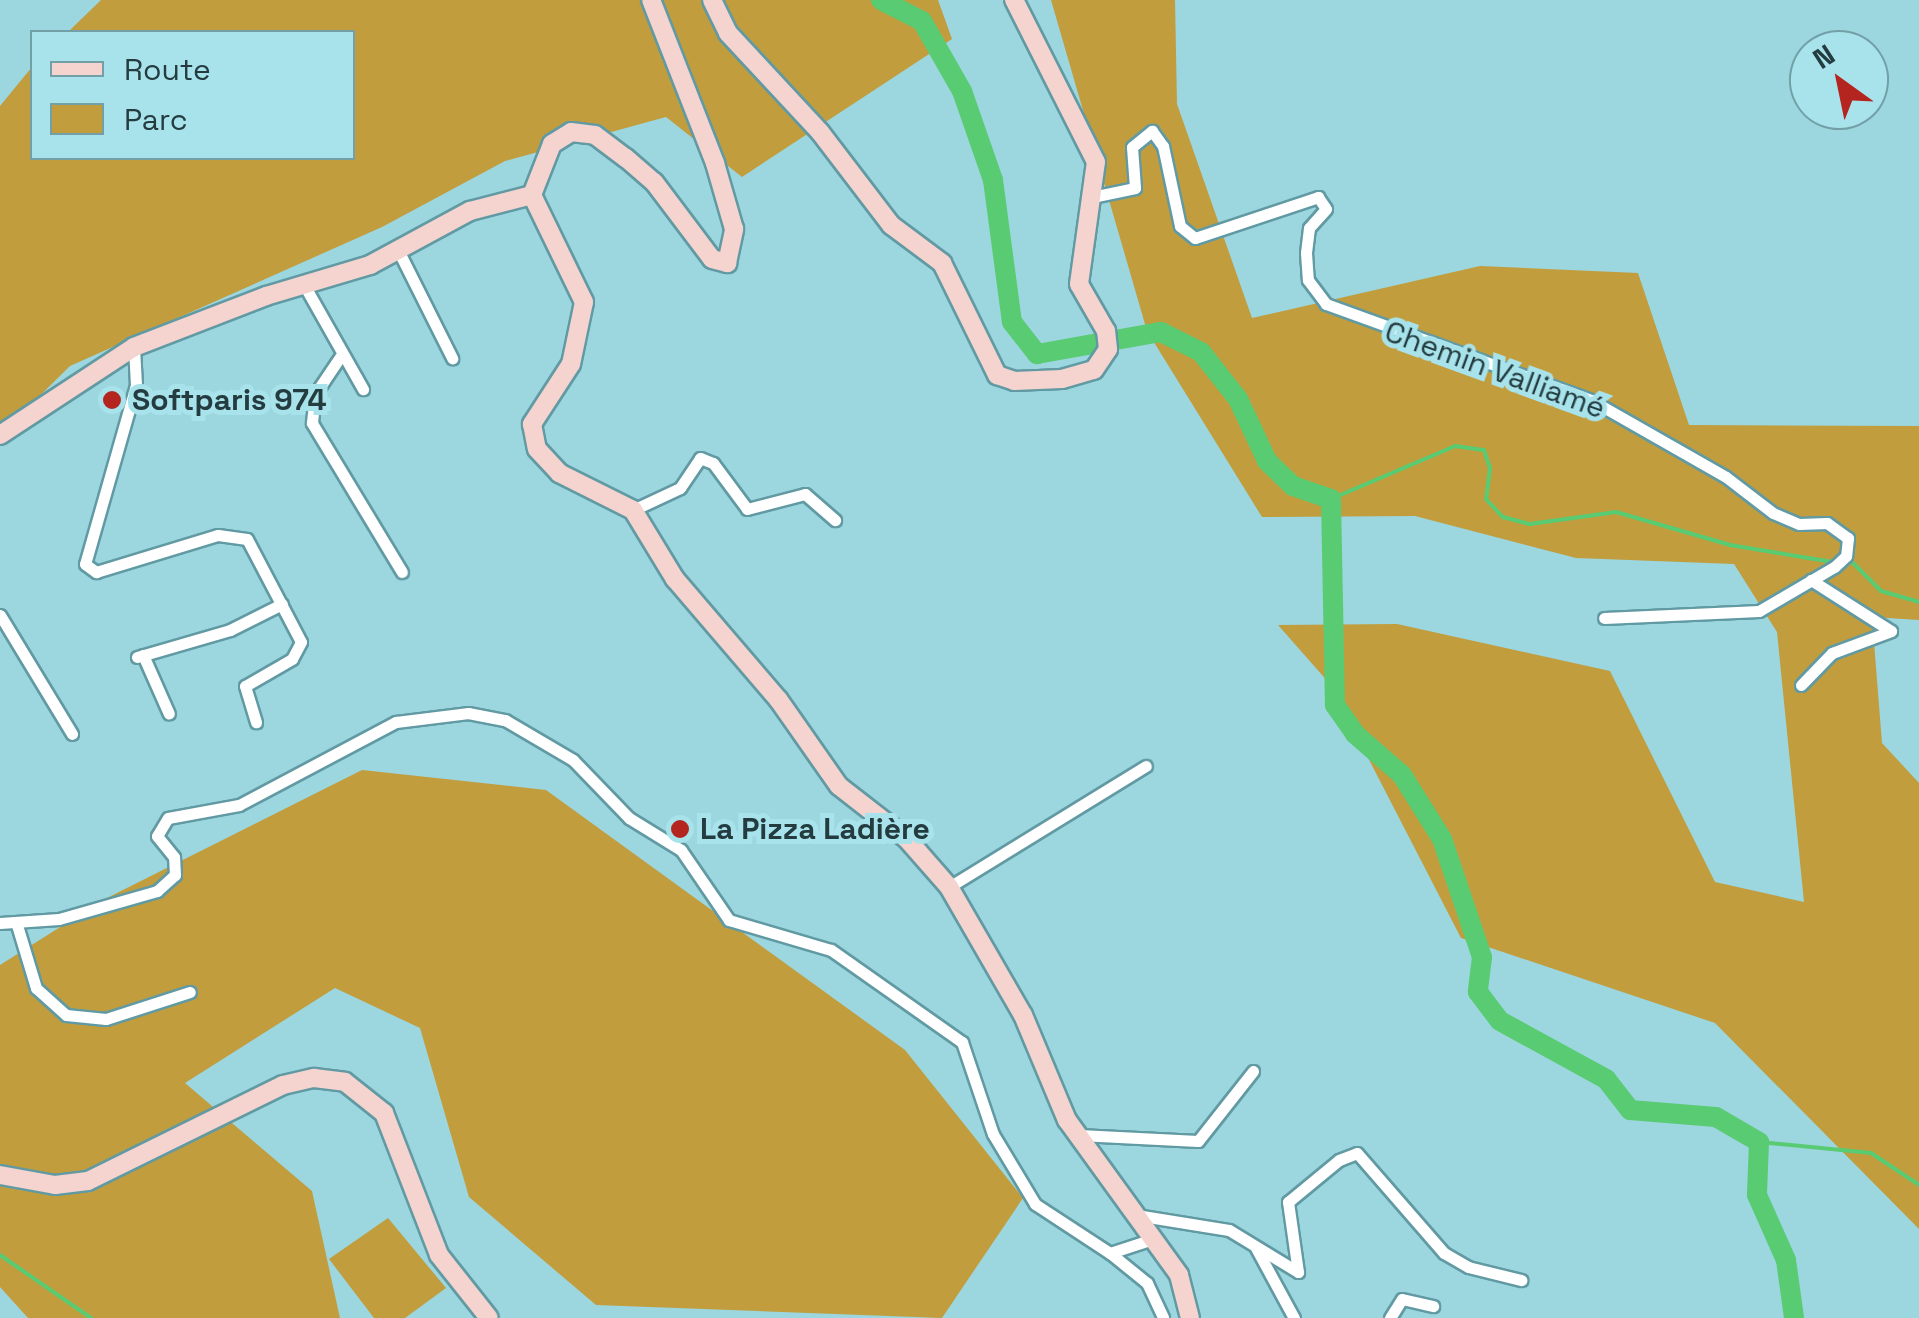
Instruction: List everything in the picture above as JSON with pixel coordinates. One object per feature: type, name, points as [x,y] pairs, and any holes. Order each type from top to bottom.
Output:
[{"type":"street","points":[[532,195],[560,134],[595,134],[654,182],[712,259],[731,260],[734,229],[715,163],[651,0]]},
{"type":"street","points":[[712,0],[728,32],[820,132],[890,225],[942,263],[997,375],[1014,381],[1082,375],[1104,361],[1107,340],[1079,284],[1092,196],[1091,144],[1014,0]]},
{"type":"street","name":"Chemin Valliamé","points":[[1092,196],[1136,188],[1132,146],[1152,130],[1164,146],[1174,211],[1184,232],[1195,238],[1318,197],[1326,209],[1309,228],[1308,280],[1326,304],[1591,400],[1726,477],[1773,513],[1841,528],[1848,538],[1846,556],[1834,567],[1759,611],[1604,618]]},
{"type":"street","points":[[0,435],[134,348],[398,252],[470,211],[532,195]]},
{"type":"street","points":[[532,195],[584,302],[571,364],[532,424],[532,439],[559,474],[633,510],[675,579],[778,699],[823,766],[854,800],[907,839],[949,886],[1023,1015],[1048,1082],[1079,1135],[1153,1239],[1199,1318]]},
{"type":"street","points":[[398,252],[452,358]]},
{"type":"street","points":[[303,284],[340,357],[363,390]]},
{"type":"street","points":[[134,348],[136,385],[86,564],[96,572],[236,534],[252,544],[301,642],[292,658],[245,686],[256,722]]},
{"type":"street","points":[[340,357],[314,394],[312,422],[402,572]]},
{"type":"street","points":[[633,510],[680,488],[700,458],[714,463],[747,509],[805,494],[835,520]]},
{"type":"street","points":[[1801,685],[1832,653],[1891,630],[1811,580]]},
{"type":"street","points":[[169,714],[140,656],[230,630],[282,604]]},
{"type":"street","points":[[0,614],[72,734]]},
{"type":"street","points":[[0,923],[16,926],[59,919],[167,885],[176,867],[158,829],[176,814],[239,805],[396,722],[468,714],[505,720],[572,760],[618,808],[681,850],[729,920],[831,950],[962,1042],[1013,1175],[1035,1204],[1110,1253],[1146,1282],[1163,1318]]},
{"type":"street","points":[[949,886],[1146,766]]},
{"type":"street","points":[[16,926],[36,988],[66,1015],[106,1018],[190,992]]},
{"type":"street","points":[[1079,1135],[1198,1141],[1253,1071]]},
{"type":"street","points":[[0,1175],[55,1185],[88,1181],[283,1086],[314,1078],[345,1082],[384,1113],[439,1256],[489,1318]]},
{"type":"street","points":[[1136,1215],[1229,1230],[1298,1272],[1288,1202],[1339,1160],[1357,1153],[1444,1253],[1468,1267],[1521,1280]]},
{"type":"street","points":[[1110,1253],[1153,1239]]},
{"type":"street","points":[[1254,1244],[1294,1318]]},
{"type":"street","points":[[1188,1298],[1190,1318]]},
{"type":"street","points":[[1390,1318],[1402,1299],[1433,1306]]},
{"type":"green space","points":[[101,0],[938,0],[952,39],[742,177],[666,117],[505,161],[382,227],[70,366],[0,435],[0,106],[30,69],[30,160],[355,160],[355,30],[70,30]]},
{"type":"green space","points":[[1051,0],[1175,0],[1177,104],[1252,318],[1480,266],[1638,273],[1689,425],[1919,426],[1919,620],[1872,617],[1882,743],[1919,783],[1919,1229],[1715,1023],[1461,938],[1330,684],[1278,625],[1397,624],[1610,671],[1715,882],[1804,902],[1777,632],[1734,564],[1576,558],[1415,516],[1262,517],[1147,331]]},
{"type":"green space","points":[[362,770],[546,790],[905,1050],[1023,1198],[942,1318],[596,1305],[469,1197],[420,1028],[335,988],[185,1083],[312,1191],[340,1318],[28,1318],[0,1287],[0,965],[103,900]]},
{"type":"green space","points":[[388,1218],[446,1288],[405,1318],[374,1318],[329,1259]]},
{"type":"waterway","points":[[881,0],[922,21],[962,91],[993,180],[1012,322],[1037,354],[1161,332],[1201,352],[1238,399],[1267,461],[1293,486],[1331,499],[1335,705],[1355,734],[1402,775],[1442,839],[1482,957],[1478,992],[1500,1021],[1606,1079],[1630,1110],[1716,1117],[1759,1142],[1757,1195],[1786,1260],[1794,1318]]},
{"type":"waterway","points":[[1331,499],[1455,446],[1484,450],[1490,468],[1486,499],[1503,517],[1530,524],[1616,512],[1730,545],[1833,562]]},
{"type":"waterway","points":[[1842,562],[1853,563],[1881,591],[1919,602]]},
{"type":"waterway","points":[[1759,1142],[1871,1153],[1919,1185]]},
{"type":"waterway","points":[[0,1255],[91,1318]]},
{"type":"place","name":"Softparis 974","points":[[112,400]]},
{"type":"place","name":"La Pizza Ladière","points":[[680,829]]}]
